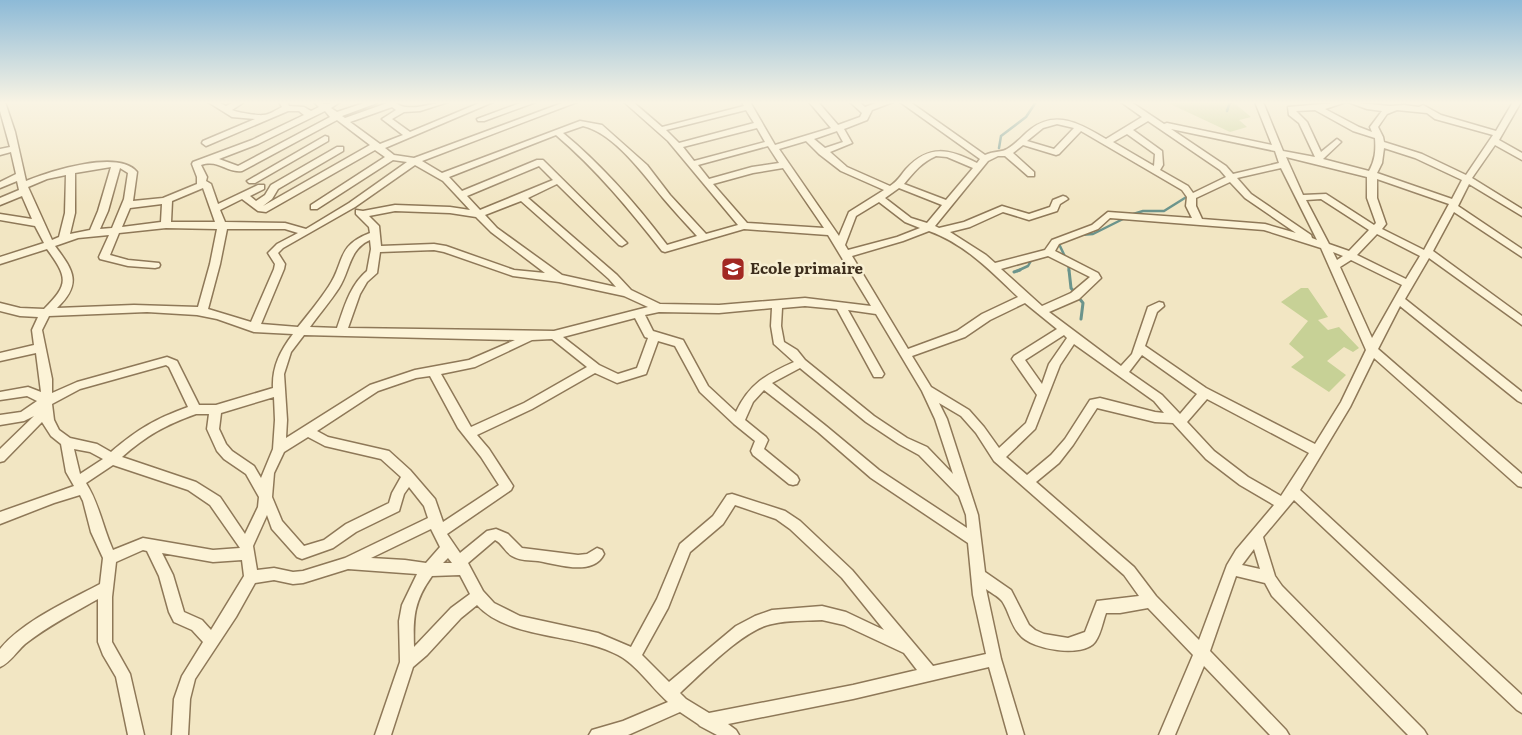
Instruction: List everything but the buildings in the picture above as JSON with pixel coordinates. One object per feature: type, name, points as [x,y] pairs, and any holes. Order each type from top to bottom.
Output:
[{"type":"street","points":[[9,136],[23,184],[49,244],[64,265],[69,283],[64,295],[45,314],[37,330],[46,379],[48,421],[55,433],[66,442],[93,448],[112,458],[192,486],[215,501],[246,550],[251,577],[189,676],[184,688],[180,735]]},
{"type":"street","points":[[206,143],[221,136]]},
{"type":"street","points":[[202,311],[215,264],[222,227],[206,184],[201,183],[202,177],[196,165],[265,136]]},
{"type":"street","points":[[211,159],[239,169],[299,136]]},
{"type":"street","points":[[320,136],[355,158]]},
{"type":"street","points":[[362,136],[391,157],[415,162],[442,176],[502,236],[558,278]]},
{"type":"street","points":[[259,208],[377,147],[406,136]]},
{"type":"street","points":[[254,328],[279,269],[280,264],[273,253],[280,246],[352,205],[415,162],[483,136]]},
{"type":"street","points":[[442,176],[546,136]]},
{"type":"street","points":[[562,136],[588,157],[614,184],[665,249],[744,226],[830,232]]},
{"type":"street","points":[[609,136],[644,167],[667,198],[704,238]]},
{"type":"street","points":[[668,136],[694,164],[744,226]]},
{"type":"street","points":[[677,146],[714,136]]},
{"type":"street","points":[[766,136],[843,249],[927,390],[941,419],[972,514],[977,575],[994,659],[1016,735]]},
{"type":"street","points":[[694,164],[812,136]]},
{"type":"street","points":[[822,152],[848,143],[843,136]]},
{"type":"street","points":[[953,136],[985,159]]},
{"type":"street","points":[[934,229],[947,202],[985,159],[996,153],[1008,153],[1028,136]]},
{"type":"street","points":[[1022,142],[1056,152],[1070,136]]},
{"type":"street","points":[[1097,136],[1185,188],[1192,197],[1191,206],[1198,222]]},
{"type":"street","points":[[1107,142],[1118,136]]},
{"type":"street","points":[[1135,136],[1159,153],[1159,166],[1155,170]]},
{"type":"street","points":[[1176,136],[1223,168],[1254,202],[1319,243]]},
{"type":"street","points":[[1213,136],[1319,158],[1418,190],[1454,205],[1522,254]]},
{"type":"street","points":[[1273,136],[1319,243],[1334,266],[1371,349],[1522,482]]},
{"type":"street","points":[[1309,136],[1319,158]]},
{"type":"street","points":[[1371,136],[1407,150],[1468,178],[1522,213]]},
{"type":"street","points":[[1334,266],[1351,255],[1381,224],[1372,198],[1373,171],[1379,159],[1378,136]]},
{"type":"street","points":[[1167,735],[1202,652],[1232,569],[1241,554],[1293,491],[1346,404],[1371,349],[1468,178],[1496,137],[1522,157]]},
{"type":"street","points":[[808,138],[844,169],[895,187],[947,202]]},
{"type":"street","points":[[215,209],[243,195],[256,184],[325,139]]},
{"type":"street","points":[[1319,158],[1337,142]]},
{"type":"street","points":[[0,152],[14,149]]},
{"type":"street","points":[[259,208],[274,187],[340,149]]},
{"type":"street","points":[[1008,153],[1031,174]]},
{"type":"street","points":[[843,249],[852,214],[904,181],[909,171],[928,155],[951,154],[977,167]]},
{"type":"street","points":[[314,207],[391,157]]},
{"type":"street","points":[[461,195],[536,162],[540,162],[622,243]]},
{"type":"street","points":[[0,185],[23,184],[44,177],[111,163],[133,170],[130,195],[105,258],[155,265]]},
{"type":"street","points":[[94,232],[103,210],[116,164]]},
{"type":"street","points":[[1192,197],[1232,177],[1285,164]]},
{"type":"street","points":[[709,182],[752,170],[785,165]]},
{"type":"street","points":[[64,239],[70,213],[70,171]]},
{"type":"street","points":[[362,214],[395,208],[450,210],[479,214],[559,180]]},
{"type":"street","points":[[0,202],[23,184]]},
{"type":"street","points":[[166,225],[166,201],[168,197],[206,184]]},
{"type":"street","points":[[243,195],[259,208],[268,226]]},
{"type":"street","points":[[1301,198],[1323,196],[1362,223],[1427,253],[1522,321]]},
{"type":"street","points":[[522,197],[612,277],[627,293]]},
{"type":"street","points":[[879,198],[904,217],[957,240],[994,267],[1040,311],[1158,398],[1210,455],[1244,481],[1282,503]]},
{"type":"street","points":[[843,249],[900,239],[934,229],[967,225],[1002,209],[1033,217],[1054,209],[1055,204],[1063,198]]},
{"type":"street","points":[[126,205],[166,201]]},
{"type":"street","points":[[341,331],[355,294],[363,280],[372,272],[376,249],[374,224],[352,205]]},
{"type":"street","points":[[1049,252],[1055,242],[1082,234],[1095,227],[1108,215],[1265,227],[1319,243],[1351,255],[1408,284]]},
{"type":"street","points":[[0,217],[39,223]]},
{"type":"street","points":[[0,261],[64,239],[94,232],[166,225],[293,227],[307,232]]},
{"type":"street","points":[[246,550],[260,517],[268,473],[279,449],[281,420],[278,391],[281,364],[286,351],[335,286],[349,251],[361,240],[376,234]]},
{"type":"street","points":[[376,249],[440,248],[512,273],[558,278],[627,293],[659,308]]},
{"type":"street","points":[[994,267],[1049,252],[1091,272],[1096,278],[1075,296],[1040,311]]},
{"type":"street","points":[[905,354],[961,334],[986,317],[1026,298]]},
{"type":"street","points":[[1399,300],[1522,398]]},
{"type":"street","points":[[0,307],[8,310],[45,314],[83,310],[202,311],[254,328],[534,336],[554,335],[659,308],[719,309],[777,306],[805,302],[878,310]]},
{"type":"street","points":[[777,306],[777,341],[870,419],[903,441],[923,451],[966,494]]},
{"type":"street","points":[[1122,372],[1133,361],[1152,310],[1159,306]]},
{"type":"street","points":[[841,307],[878,374]]},
{"type":"street","points":[[638,313],[648,332],[654,336],[679,343],[704,389],[762,440],[757,451],[793,480]]},
{"type":"street","points":[[998,458],[1029,428],[1068,333]]},
{"type":"street","points":[[1043,395],[1018,359],[1068,333]]},
{"type":"street","points":[[554,335],[595,368],[617,379],[641,372],[654,336]]},
{"type":"street","points":[[279,449],[374,388],[415,374],[470,364],[534,336]]},
{"type":"street","points":[[1138,347],[1205,393],[1316,451]]},
{"type":"street","points":[[0,357],[40,348]]},
{"type":"street","points":[[0,420],[24,416],[77,386],[167,362],[173,364],[196,409]]},
{"type":"street","points":[[738,420],[747,399],[763,383],[801,363]]},
{"type":"street","points":[[468,434],[528,406],[595,368]]},
{"type":"street","points":[[251,577],[274,574],[293,578],[303,577],[348,563],[437,526],[507,486],[485,453],[468,434],[434,372]]},
{"type":"street","points":[[763,383],[875,474],[974,540]]},
{"type":"street","points":[[927,390],[965,413],[980,430],[998,458],[1129,571],[1151,601],[1281,735]]},
{"type":"street","points":[[0,396],[28,391],[46,403]]},
{"type":"street","points":[[0,518],[80,486],[140,435],[166,420],[196,409],[216,410],[278,391]]},
{"type":"street","points":[[1177,420],[1205,393]]},
{"type":"street","points":[[0,457],[36,422],[46,403]]},
{"type":"street","points":[[1026,482],[1055,459],[1069,442],[1094,403],[1177,420]]},
{"type":"street","points":[[216,410],[213,429],[222,447],[228,455],[250,470],[265,496],[277,525],[304,553],[328,544],[351,528],[394,507],[398,493],[408,477]]},
{"type":"street","points":[[308,430],[325,441],[385,456],[408,477],[430,503],[437,526],[448,548],[462,565],[478,596],[490,608],[519,622],[612,644],[633,657],[681,704],[705,721],[731,735]]},
{"type":"street","points":[[66,442],[72,472],[89,499],[98,532],[110,558],[106,588],[105,642],[123,674],[136,735]]},
{"type":"street","points":[[1293,491],[1522,705]]},
{"type":"street","points":[[633,657],[661,607],[685,548],[718,520],[732,499],[780,515],[795,525],[847,574],[930,674]]},
{"type":"street","points":[[348,563],[405,566],[428,570],[462,565],[492,535],[497,534],[512,549],[522,555],[579,562],[597,554]]},
{"type":"street","points":[[1257,536],[1269,578],[1288,602],[1419,735]]},
{"type":"street","points":[[110,558],[138,545],[151,545],[184,553],[213,556],[246,550]]},
{"type":"street","points":[[151,545],[160,560],[172,601],[179,617],[197,625],[212,642]]},
{"type":"street","points":[[383,735],[407,662],[407,615],[414,591],[428,570],[448,548]]},
{"type":"street","points":[[1232,569],[1269,578]]},
{"type":"street","points":[[977,575],[1006,595],[1018,623],[1030,635],[1044,641],[1060,644],[1076,644],[1090,637],[1100,609],[1104,605],[1120,606],[1151,601]]},
{"type":"street","points":[[0,660],[12,645],[23,637],[58,614],[106,588]]},
{"type":"street","points":[[407,662],[422,650],[456,613],[478,596]]},
{"type":"street","points":[[668,693],[741,631],[772,617],[822,613],[846,619],[911,649]]},
{"type":"street","points":[[705,721],[994,659]]},
{"type":"street","points":[[596,735],[624,729],[681,704]]},
{"type":"green space","points":[[1301,288],[1308,288],[1328,317],[1318,320],[1328,330],[1339,327],[1359,348],[1353,352],[1344,347],[1327,361],[1346,375],[1329,392],[1291,367],[1304,357],[1289,344],[1308,321],[1281,302]]},
{"type":"waterway","points":[[999,148],[1001,136]]},
{"type":"waterway","points":[[1130,215],[1143,211],[1164,211],[1188,196]]},
{"type":"waterway","points":[[1080,235],[1093,234],[1125,218]]},
{"type":"waterway","points":[[1059,244],[1068,263],[1069,271]]},
{"type":"waterway","points":[[1017,271],[1028,266],[1032,259],[1052,255]]},
{"type":"waterway","points":[[1069,270],[1071,288],[1083,303],[1081,319]]},
{"type":"place","name":"Ecole primaire","points":[[733,269]]}]
